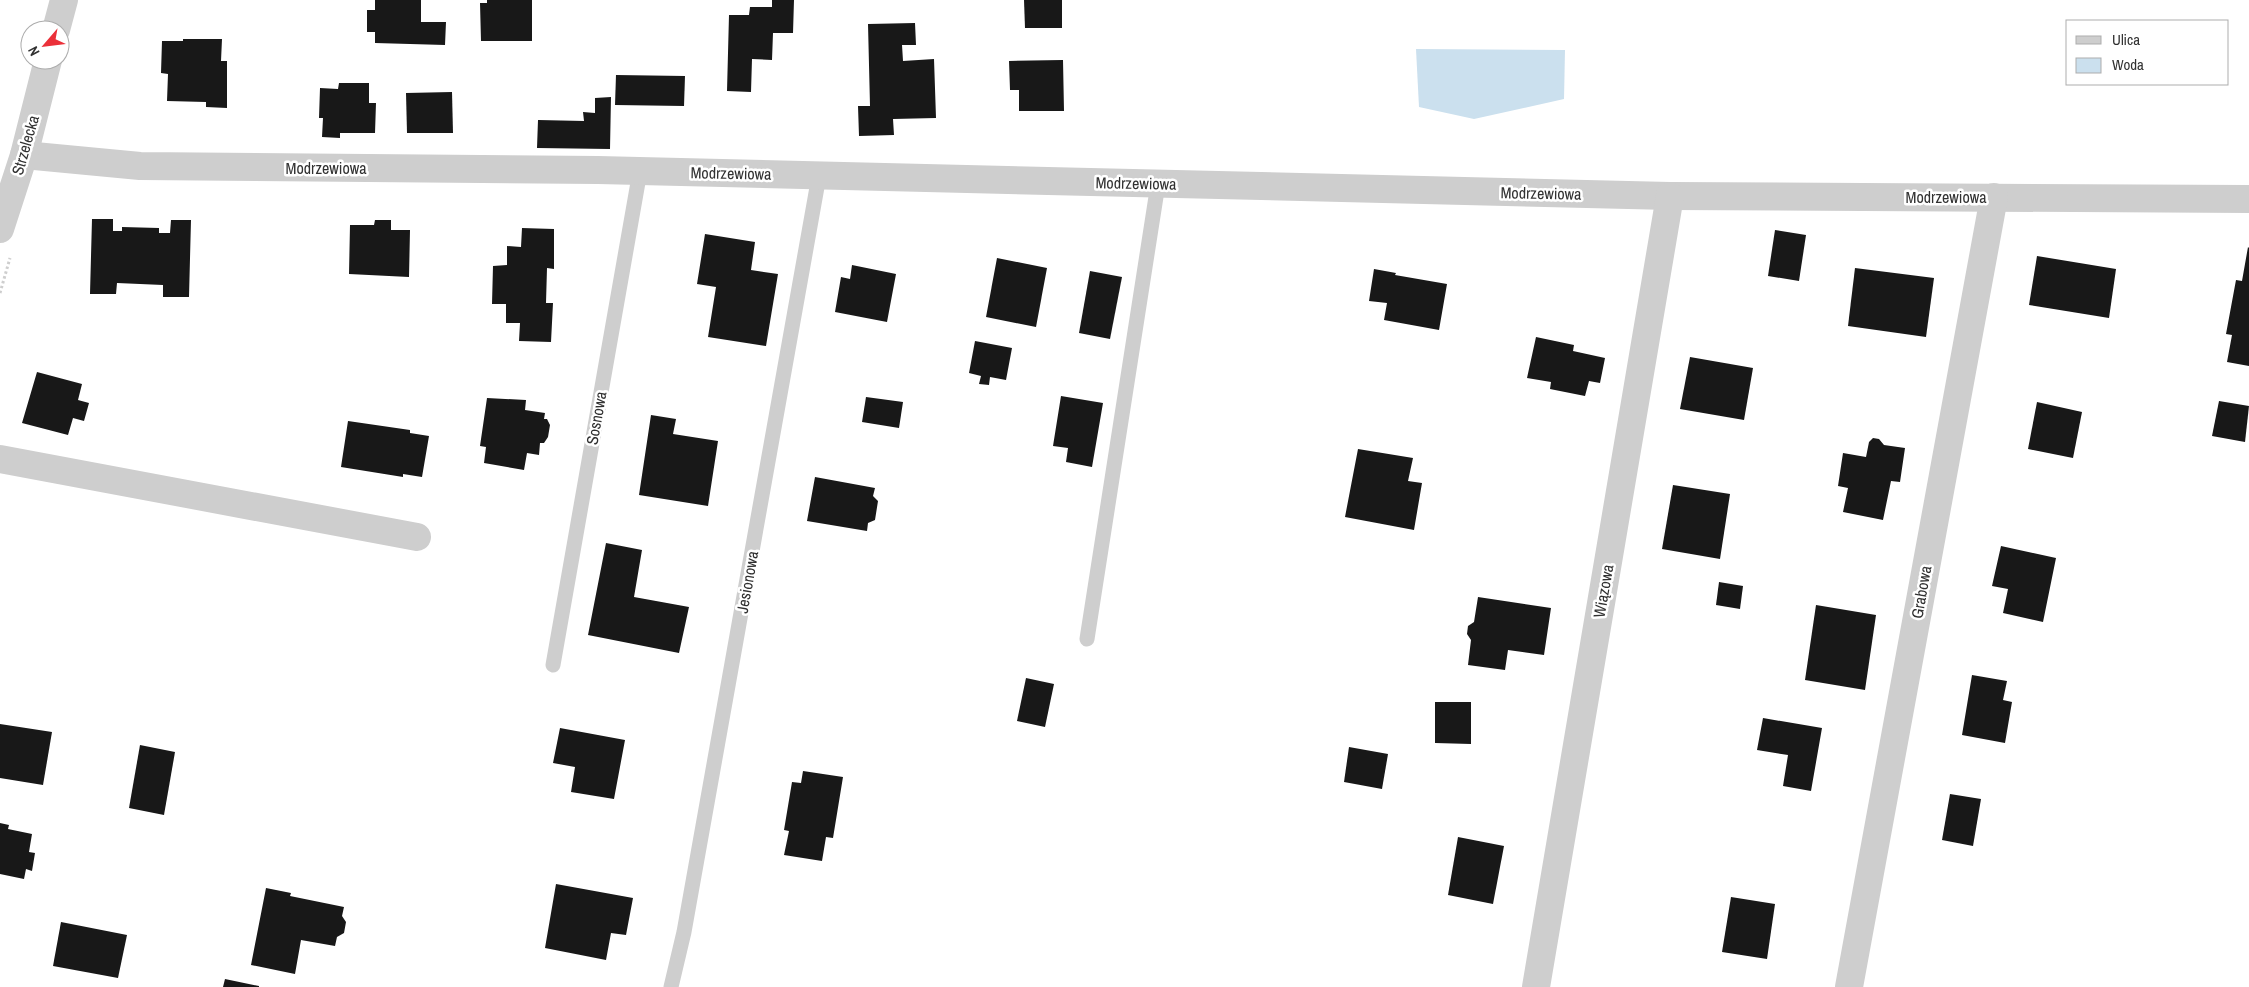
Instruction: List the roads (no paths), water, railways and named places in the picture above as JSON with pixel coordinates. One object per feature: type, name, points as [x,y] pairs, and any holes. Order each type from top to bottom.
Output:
[{"type":"street","points":[[59,20],[64,0]]},
{"type":"street","name":"Strzelecka","points":[[0,229],[24,154],[45,70]]},
{"type":"street","name":"Modrzewiowa","points":[[24,154],[140,166],[640,171],[1670,196],[2249,199]]},
{"type":"street","name":"Wiązowa","points":[[1536,987],[1670,196]]},
{"type":"street","name":"Grabowa","points":[[1849,987],[1994,197]]},
{"type":"street","points":[[0,459],[417,536]]},
{"type":"lane","name":"Sosnowa","points":[[553,665],[640,171]]},
{"type":"lane","name":"Jesionowa","points":[[670,987],[684,932],[819,176]]},
{"type":"lane","points":[[1087,639],[1158,184]]},
{"type":"water","points":[[1416,49],[1565,50],[1564,99],[1474,119],[1419,107]]}]
